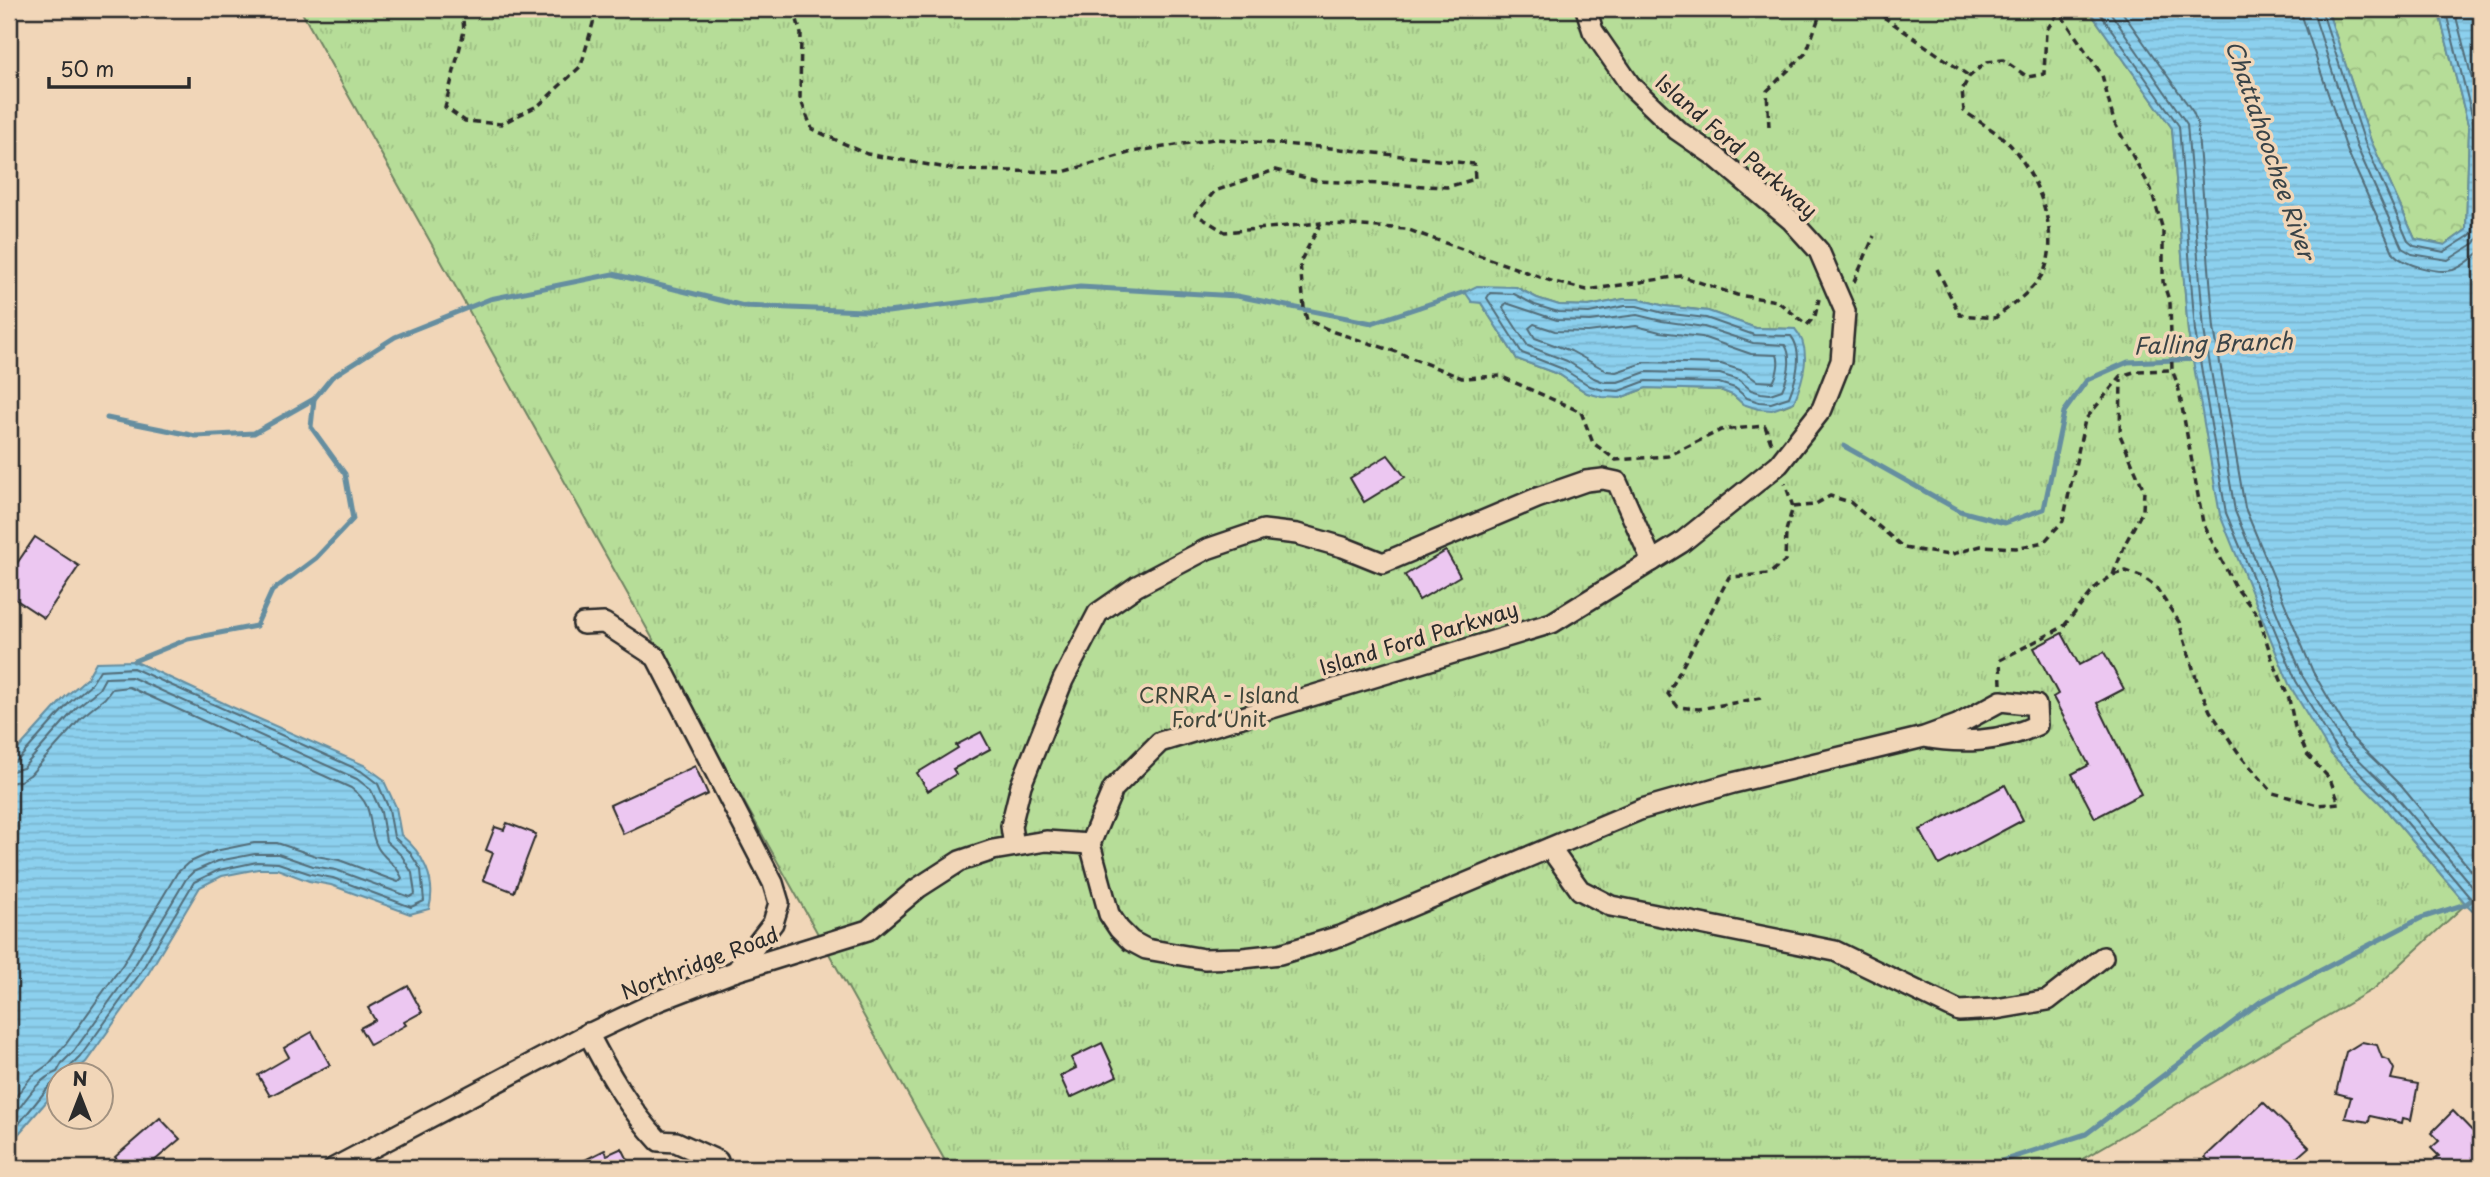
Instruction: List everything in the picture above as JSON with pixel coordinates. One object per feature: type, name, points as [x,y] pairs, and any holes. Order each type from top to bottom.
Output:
[{"type":"street","name":"Island Ford Parkway","points":[[1090,844],[1113,789],[1160,742],[1552,623],[1681,543],[1779,464],[1822,409],[1841,361],[1844,311],[1819,251],[1791,220],[1716,158],[1677,130],[1631,86],[1593,31],[1586,9]]},
{"type":"street","points":[[1014,846],[1011,826],[1021,785],[1063,680],[1098,613],[1137,586],[1207,549],[1263,530],[1297,534],[1343,547],[1382,563],[1537,498],[1586,481],[1602,480],[1617,482],[1652,561]]},
{"type":"street","points":[[583,624],[604,623],[656,657],[773,883],[779,904],[773,923],[736,971]]},
{"type":"street","points":[[1090,844],[1109,914],[1131,942],[1146,949],[1204,959],[1280,954],[1312,946],[1642,809],[1733,783],[1919,738],[1957,725],[2001,701],[2036,705],[2037,725],[2014,736],[1947,742],[1919,738]]},
{"type":"street","name":"Northridge Road","points":[[334,1168],[589,1033],[657,1001],[736,971],[868,930],[918,888],[960,861],[993,850],[1046,841],[1090,844]]},
{"type":"street","points":[[1549,848],[1580,890],[1611,906],[1835,951],[1959,1011],[1996,1009],[2048,1000],[2103,957]]},
{"type":"street","points":[[589,1033],[610,1076],[643,1124],[659,1141],[676,1142],[718,1161]]},
{"type":"path","points":[[462,9],[464,31],[445,107],[465,121],[501,124],[539,105],[581,66],[597,9]]},
{"type":"path","points":[[662,9],[696,9]]},
{"type":"path","points":[[794,9],[801,34],[800,98],[811,129],[867,154],[958,170],[1063,172],[1132,152],[1214,139],[1322,147],[1474,164],[1475,179],[1447,187],[1318,181],[1275,170],[1215,191],[1195,214],[1225,232],[1321,223],[1406,229],[1554,282],[1587,290],[1681,276],[1737,295],[1777,302],[1807,325],[1815,316],[1819,299],[1853,283],[1874,236]]},
{"type":"path","points":[[1769,127],[1767,91],[1806,53],[1822,9]]},
{"type":"path","points":[[1874,9],[1969,77]]},
{"type":"path","points":[[1937,269],[1959,315],[1995,318],[2028,292],[2045,269],[2051,236],[2038,189],[2011,145],[1964,111],[1962,90],[1969,77],[1986,62],[2003,60],[2028,77],[2044,74],[2046,31],[2058,11],[2102,75],[2114,122],[2151,189],[2163,230],[2163,282],[2170,303],[2172,370],[2178,385],[2203,523],[2234,586],[2259,617],[2272,659],[2289,699],[2295,727],[2307,754],[2330,779],[2339,803],[2318,805],[2273,793],[2240,755],[2210,711],[2197,681],[2179,622],[2155,586],[2126,570],[2097,586],[2063,627],[2000,660],[2001,701]]},
{"type":"path","points":[[1321,223],[1300,262],[1307,320],[1461,378],[1500,376],[1581,412],[1593,443],[1616,460],[1668,456],[1721,430],[1765,426],[1793,507],[1786,531],[1785,561],[1769,574],[1729,577],[1668,694],[1678,707],[1699,709],[1761,698]]},
{"type":"path","points":[[1793,507],[1814,505],[1830,496],[1850,502],[1904,548],[1950,555],[1981,546],[2016,548],[2044,542],[2063,521],[2085,420],[2120,376],[2137,371],[2172,370]]},
{"type":"path","points":[[2113,575],[2126,541],[2143,510],[2144,500],[2144,490],[2120,435],[2120,376]]},
{"type":"green space","name":"CRNRA - Island Ford Unit","points":[[300,9],[2088,9],[2172,128],[2188,332],[2193,359],[2331,754],[2382,805],[2466,904],[2375,988],[2067,1168],[949,1168]],"holes":[[[1516,287],[1559,305],[1589,306],[1638,299],[1665,306],[1708,311],[1756,328],[1795,329],[1794,402],[1782,407],[1743,404],[1733,395],[1720,390],[1646,388],[1620,398],[1587,393],[1560,375],[1517,359],[1481,303]]]},
{"type":"green space","points":[[2327,9],[2438,9],[2469,128],[2466,230],[2445,245],[2415,239],[2371,141]]},
{"type":"water","name":"Chattahoochee River","points":[[2088,9],[2327,9],[2371,141],[2415,239],[2445,245],[2466,230],[2469,128],[2438,9],[2481,9],[2481,918],[2382,805],[2331,754],[2289,684],[2220,515],[2188,332],[2172,128]]},
{"type":"water","points":[[1477,286],[1516,287],[1559,305],[1589,306],[1638,299],[1665,306],[1708,311],[1756,328],[1795,329],[1804,346],[1805,365],[1794,402],[1772,410],[1743,404],[1733,395],[1720,390],[1646,388],[1620,398],[1587,393],[1560,375],[1517,359],[1481,303],[1472,302],[1465,292]]},
{"type":"water","points":[[134,661],[364,765],[383,779],[396,807],[401,835],[416,850],[426,868],[431,898],[429,909],[410,914],[331,885],[309,881],[277,869],[258,869],[222,876],[200,887],[145,979],[86,1062],[46,1062],[46,1102],[9,1145],[9,759],[65,697],[87,678],[96,662]]},
{"type":"building","points":[[1388,455],[1405,477],[1364,502],[1350,478]]},
{"type":"building","points":[[35,537],[79,566],[44,618],[9,595],[9,575]]},
{"type":"building","points":[[1446,551],[1460,576],[1419,600],[1405,575]]},
{"type":"building","points":[[2062,633],[2079,665],[2104,652],[2124,689],[2097,703],[2141,794],[2095,818],[2072,774],[2089,765],[2053,697],[2058,694],[2034,648]]},
{"type":"building","points":[[981,732],[990,749],[953,769],[956,774],[928,791],[917,773],[958,748],[956,745]]},
{"type":"building","points":[[695,766],[708,794],[623,834],[610,805]]},
{"type":"building","points":[[2005,785],[2023,820],[1939,865],[1920,830]]},
{"type":"building","points":[[507,823],[536,834],[514,892],[483,880],[493,853],[486,850],[495,827],[504,830]]},
{"type":"building","points":[[408,986],[422,1012],[404,1022],[406,1025],[370,1045],[360,1028],[375,1020],[368,1008]]},
{"type":"building","points":[[312,1032],[330,1065],[270,1096],[258,1075],[289,1057],[284,1048]]},
{"type":"building","points":[[2362,1042],[2377,1045],[2382,1058],[2389,1060],[2394,1069],[2391,1079],[2418,1084],[2411,1120],[2403,1118],[2402,1123],[2370,1116],[2369,1122],[2345,1118],[2351,1097],[2336,1093],[2346,1052]]},
{"type":"building","points":[[1102,1043],[1117,1076],[1070,1098],[1060,1076],[1076,1068],[1071,1058]]},
{"type":"building","points":[[2263,1102],[2309,1147],[2285,1168],[2217,1168],[2205,1157]]},
{"type":"building","points":[[2453,1111],[2481,1140],[2481,1168],[2426,1168],[2439,1156],[2431,1148],[2439,1141],[2431,1133]]},
{"type":"building","points":[[160,1118],[180,1139],[146,1168],[125,1168],[115,1157]]},
{"type":"building","points":[[622,1148],[632,1168],[569,1168],[605,1150],[607,1155]]},
{"type":"waterway","points":[[134,661],[188,639],[256,626],[272,591],[316,558],[353,519],[345,474],[311,427],[314,399],[332,377],[395,337],[490,299],[613,274],[744,306],[888,312],[1080,287],[1237,296],[1372,323],[1465,292]]},
{"type":"waterway","name":"Falling Branch","points":[[1844,446],[1960,511],[2005,523],[2044,509],[2064,412],[2087,380],[2128,362],[2199,359]]},
{"type":"waterway","points":[[107,418],[196,436],[254,433],[314,399]]},
{"type":"waterway","points":[[1980,1168],[2086,1134],[2260,1002],[2421,918],[2466,904],[2481,893]]}]
